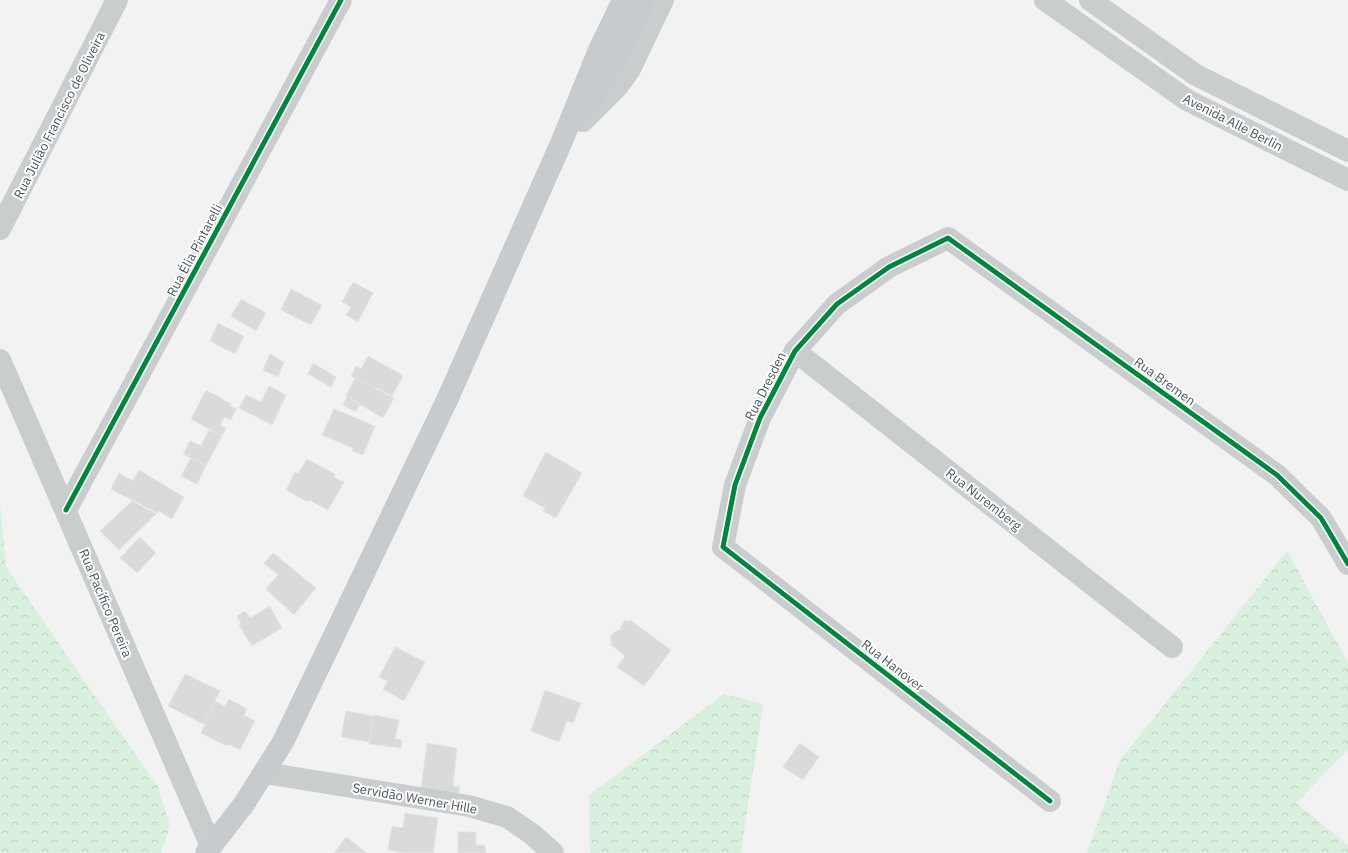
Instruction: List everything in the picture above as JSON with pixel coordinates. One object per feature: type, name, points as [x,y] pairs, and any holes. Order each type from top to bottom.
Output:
[{"type":"main road","points":[[208,850],[265,773],[283,742],[401,498],[562,141],[585,84],[623,0]]},
{"type":"main road","points":[[562,141],[602,84],[644,0]]},
{"type":"street","name":"Rua Julião Francisco de Oliveira","points":[[0,230],[117,0]]},
{"type":"street","name":"Rua Élia Pintarelli","points":[[66,510],[341,0]]},
{"type":"street","points":[[562,141],[618,86],[630,69],[664,0]]},
{"type":"street","name":"Avenida Alle Berlin","points":[[1045,0],[1187,100],[1348,180]]},
{"type":"street","name":"Avenida Alle Berlin","points":[[1090,0],[1196,75],[1348,152]]},
{"type":"street","name":"Rua Dresden","points":[[724,547],[735,485],[760,418],[795,351],[837,304],[889,267],[948,238]]},
{"type":"street","name":"Rua Bremen","points":[[948,238],[1277,475],[1321,518],[1348,564]]},
{"type":"street","name":"Rua Nuremberg","points":[[795,351],[1172,647]]},
{"type":"street","name":"Rua Pacífico Pereira","points":[[0,360],[66,510],[208,850]]},
{"type":"street","name":"Rua Hanover","points":[[724,547],[1050,801]]},
{"type":"street","name":"Servidão Werner Hille","points":[[265,773],[469,806],[507,817],[532,834],[553,853]]},
{"type":"green space","points":[[0,503],[6,567],[158,787],[170,826],[161,853],[0,853]]},
{"type":"green space","points":[[1287,551],[1348,663],[1348,750],[1296,803],[1348,845],[1348,853],[1087,853],[1120,760]]},
{"type":"green space","points":[[724,694],[763,704],[741,853],[590,853],[589,795]]},
{"type":"building","points":[[353,282],[373,293],[358,322],[346,315],[351,307],[342,302]]},
{"type":"building","points":[[291,289],[322,305],[311,325],[281,310]]},
{"type":"building","points":[[241,299],[266,313],[256,331],[231,316]]},
{"type":"building","points":[[218,323],[244,336],[235,354],[210,341]]},
{"type":"building","points":[[270,354],[284,362],[278,377],[263,370]]},
{"type":"building","points":[[368,356],[402,375],[402,378],[392,396],[377,388],[376,390],[351,376],[356,366],[361,369]]},
{"type":"building","points":[[313,363],[336,377],[331,387],[308,374]]},
{"type":"building","points":[[355,378],[394,398],[383,418],[346,396]]},
{"type":"building","points":[[269,386],[286,395],[272,425],[239,408],[246,395],[261,402]]},
{"type":"building","points":[[206,390],[231,404],[230,406],[236,409],[231,420],[224,417],[220,425],[226,428],[222,436],[191,419]]},
{"type":"building","points":[[347,397],[360,405],[355,412],[343,405]]},
{"type":"building","points":[[334,409],[375,426],[363,455],[352,451],[353,448],[322,435]]},
{"type":"building","points":[[209,430],[222,436],[206,466],[183,454],[190,441],[201,446]]},
{"type":"building","points":[[546,452],[582,473],[556,518],[543,511],[545,508],[523,496]]},
{"type":"building","points":[[191,458],[206,466],[197,484],[181,476]]},
{"type":"building","points":[[307,459],[335,474],[334,477],[344,482],[328,510],[309,500],[308,502],[286,490],[295,472],[298,474]]},
{"type":"building","points":[[139,470],[184,497],[172,519],[159,511],[157,513],[111,489],[119,473],[133,481]]},
{"type":"building","points":[[132,501],[156,514],[119,550],[100,531]]},
{"type":"building","points":[[140,537],[156,553],[137,573],[120,558]]},
{"type":"building","points":[[273,553],[316,588],[294,615],[266,589],[278,575],[264,563]]},
{"type":"building","points":[[270,606],[282,628],[252,646],[239,625],[241,623],[237,616],[245,611],[250,618]]},
{"type":"building","points":[[625,620],[629,622],[630,620],[671,650],[644,686],[617,667],[625,656],[612,646],[610,637],[614,632],[619,630]]},
{"type":"building","points":[[395,647],[425,662],[404,701],[383,689],[388,681],[379,677]]},
{"type":"building","points":[[185,674],[220,691],[203,724],[168,706]]},
{"type":"building","points":[[545,690],[581,703],[573,723],[567,721],[559,742],[531,731]]},
{"type":"building","points":[[229,699],[247,709],[244,715],[255,721],[240,750],[228,744],[227,746],[201,733],[205,725],[203,724],[215,701],[225,706]]},
{"type":"building","points":[[346,711],[374,716],[369,742],[341,737]]},
{"type":"building","points":[[374,715],[399,720],[395,739],[402,740],[401,748],[369,744]]},
{"type":"building","points":[[427,743],[457,748],[453,786],[460,787],[457,802],[420,796]]},
{"type":"building","points":[[800,743],[819,757],[803,780],[783,767]]},
{"type":"building","points":[[405,813],[438,818],[433,853],[404,853],[388,850],[392,826],[403,828]]},
{"type":"building","points":[[458,832],[476,832],[476,845],[484,845],[486,853],[458,853]]},
{"type":"building","points":[[346,837],[367,853],[334,853]]},
{"type":"cycle path","points":[[66,510],[341,0]]},
{"type":"cycle path","points":[[1050,801],[723,547],[735,485],[760,418],[795,351],[837,304],[889,267],[948,238],[1277,475],[1321,518],[1348,564]]}]
